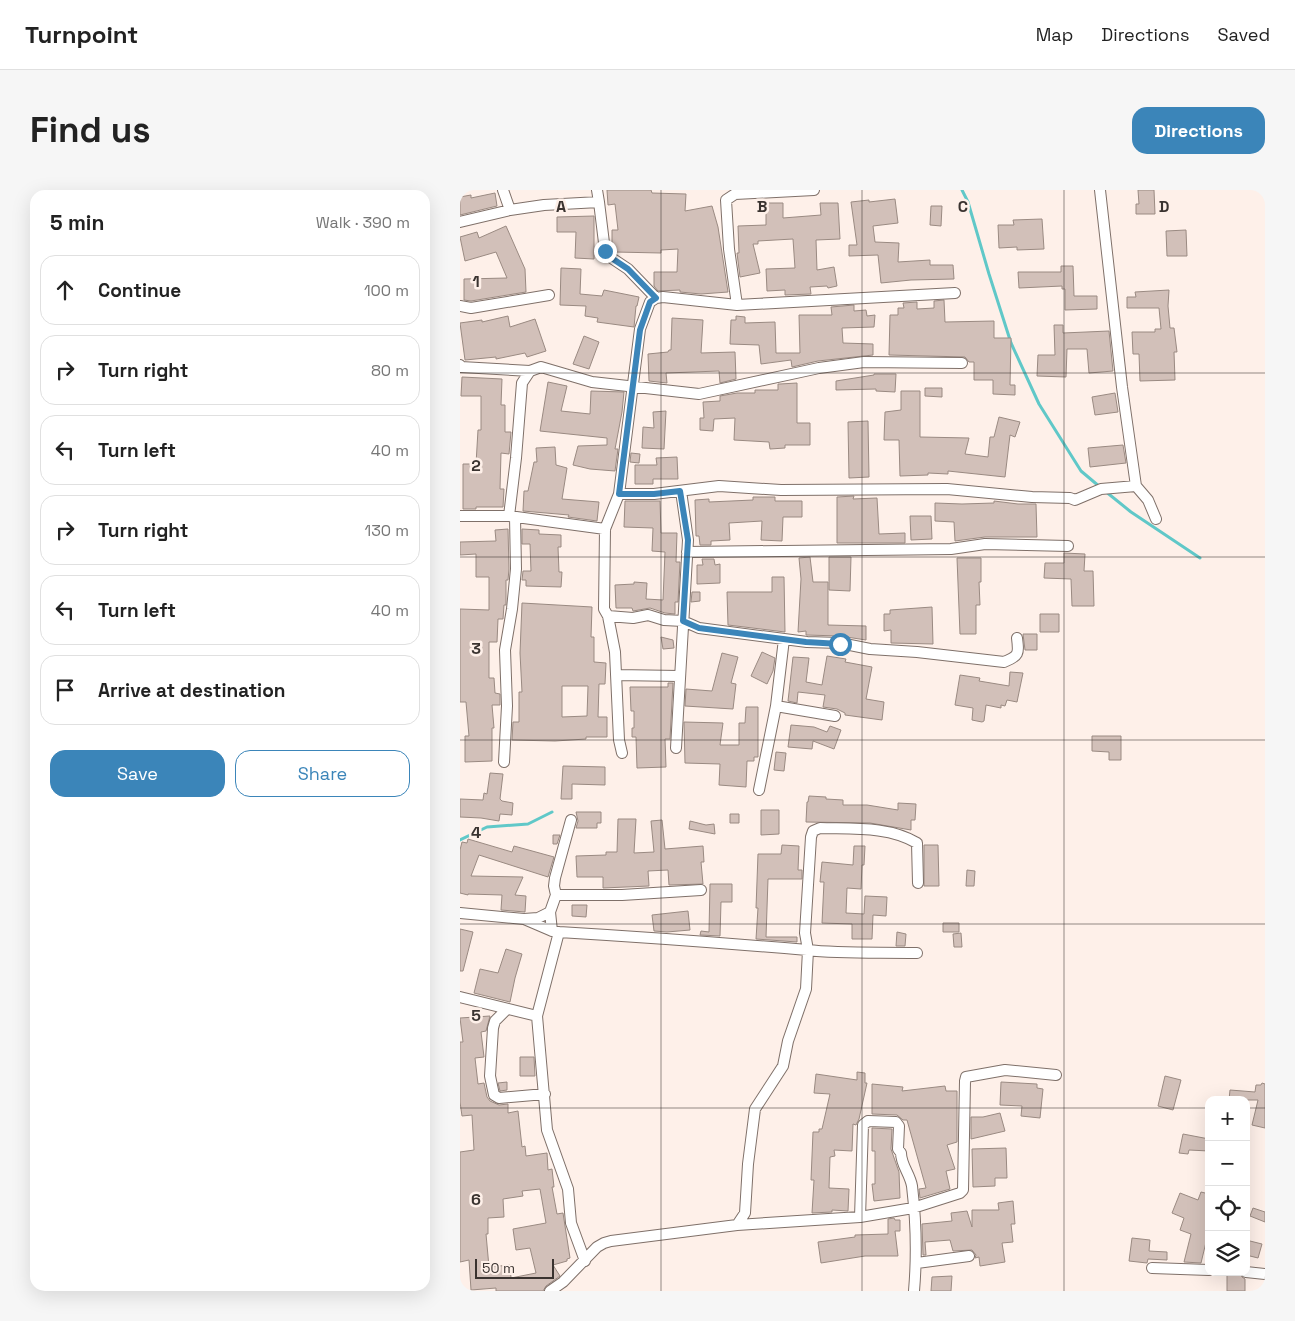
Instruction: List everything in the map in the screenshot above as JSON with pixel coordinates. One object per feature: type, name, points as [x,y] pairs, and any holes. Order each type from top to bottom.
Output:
[{"type":"street","points":[[503,190],[510,210]]},
{"type":"street","points":[[597,190],[607,255],[628,269],[656,298]]},
{"type":"street","points":[[737,305],[729,249],[726,200],[735,194],[814,190]]},
{"type":"street","points":[[1100,190],[1122,387],[1136,486],[1148,500],[1156,519]]},
{"type":"street","points":[[460,222],[510,210],[544,205],[598,202]]},
{"type":"street","points":[[622,753],[619,740],[615,652],[608,616],[604,609],[605,530],[619,494],[640,330],[650,302],[656,298],[663,297],[737,305],[955,293]]},
{"type":"street","points":[[460,306],[471,308],[549,295]]},
{"type":"street","points":[[460,364],[461,367],[530,371],[541,367],[592,382],[698,394],[819,368],[855,364],[962,363]]},
{"type":"street","points":[[504,762],[505,650],[516,569],[512,516],[522,383],[530,371]]},
{"type":"street","points":[[619,494],[654,494],[719,486],[781,490],[947,489],[1032,497],[1070,498],[1075,500],[1101,489],[1136,486]]},
{"type":"street","points":[[676,748],[688,540],[680,491]]},
{"type":"street","points":[[460,516],[512,516],[605,530]]},
{"type":"street","points":[[687,552],[951,549],[985,544],[1068,546]]},
{"type":"street","points":[[608,616],[633,618],[648,615],[664,620],[683,621],[699,628],[806,642],[1004,662],[1016,656],[1018,638]]},
{"type":"street","points":[[759,790],[776,706],[784,639]]},
{"type":"street","points":[[616,674],[679,676]]},
{"type":"street","points":[[776,706],[835,716]]},
{"type":"street","points":[[571,820],[555,878],[556,895],[550,912],[556,932],[537,1016],[547,1130],[568,1189],[571,1223],[585,1261]]},
{"type":"street","points":[[737,1225],[745,1213],[748,1164],[755,1110],[783,1066],[788,1041],[806,989],[808,950],[806,933],[811,837],[813,831],[820,828],[873,829],[908,838],[917,843],[918,883]]},
{"type":"street","points":[[556,895],[559,893],[622,895],[701,890]]},
{"type":"street","points":[[460,913],[524,919],[538,918],[550,912]]},
{"type":"street","points":[[524,919],[556,932],[672,938],[808,950],[917,953]]},
{"type":"street","points":[[460,997],[537,1016]]},
{"type":"street","points":[[507,1009],[495,1021],[493,1028],[490,1076],[494,1095],[498,1098],[545,1094]]},
{"type":"street","points":[[550,1291],[564,1282],[597,1247],[611,1241],[737,1225],[860,1217],[913,1208],[960,1193],[963,1190],[966,1077],[1005,1070],[1056,1074]]},
{"type":"street","points":[[860,1217],[864,1125],[868,1121],[896,1122],[898,1126],[898,1149],[902,1153],[901,1162],[912,1183],[917,1263],[914,1291]]},
{"type":"street","points":[[917,1263],[968,1256]]},
{"type":"street","points":[[1152,1268],[1205,1270]]},
{"type":"street","points":[[1250,1272],[1265,1274]]},
{"type":"building","points":[[607,190],[651,190],[652,193],[686,194],[685,211],[712,206],[718,227],[728,292],[701,294],[680,292],[680,290],[658,291],[654,286],[654,272],[677,272],[678,249],[661,250],[661,253],[615,252],[612,250],[612,230],[618,230],[615,204],[608,205]]},
{"type":"building","points":[[1138,190],[1154,190],[1155,214],[1136,214],[1136,204],[1139,204]]},
{"type":"building","points":[[495,193],[497,206],[460,215],[460,197],[471,195],[471,198]]},
{"type":"building","points":[[895,199],[898,223],[873,226],[875,242],[899,243],[898,262],[930,260],[930,265],[953,265],[954,279],[881,283],[878,255],[849,256],[849,245],[857,245],[851,202]]},
{"type":"building","points":[[766,203],[783,203],[783,218],[821,215],[820,203],[838,203],[840,239],[816,240],[817,270],[834,267],[837,286],[828,288],[827,286],[810,287],[811,294],[785,295],[785,290],[767,291],[766,269],[795,268],[793,239],[758,241],[758,244],[753,244],[760,273],[740,277],[737,253],[739,253],[738,226],[766,225]]},
{"type":"building","points":[[931,206],[942,206],[941,226],[930,225]]},
{"type":"building","points":[[594,216],[594,259],[575,258],[576,232],[557,232],[557,217]]},
{"type":"building","points":[[1042,219],[1044,249],[1017,250],[1017,247],[999,248],[998,225],[1014,225],[1013,220]]},
{"type":"building","points":[[506,226],[525,269],[526,292],[471,301],[464,300],[464,279],[507,278],[496,252],[465,261],[460,237],[477,232],[479,238]]},
{"type":"building","points":[[1186,230],[1187,256],[1167,256],[1166,231]]},
{"type":"building","points":[[1061,266],[1073,266],[1074,296],[1097,296],[1097,309],[1065,310],[1065,289],[1062,289],[1062,286],[1019,288],[1018,272],[1061,272]]},
{"type":"building","points":[[561,268],[581,269],[580,294],[602,296],[604,290],[639,297],[634,327],[597,322],[598,318],[585,316],[586,306],[560,305]]},
{"type":"building","points":[[1169,290],[1170,328],[1174,328],[1177,352],[1174,352],[1175,380],[1140,381],[1139,354],[1133,354],[1132,332],[1155,332],[1155,329],[1161,329],[1159,308],[1127,308],[1127,297],[1136,297],[1135,292]]},
{"type":"building","points":[[944,300],[945,322],[994,321],[994,338],[1011,338],[1010,385],[1015,385],[1015,395],[993,394],[993,380],[974,380],[974,362],[969,362],[965,357],[889,355],[890,315],[898,315],[898,308],[904,308],[903,303],[917,302],[917,309],[934,308],[934,301]]},
{"type":"building","points":[[854,305],[854,311],[866,310],[867,316],[875,315],[874,327],[842,328],[843,343],[873,344],[873,355],[818,361],[792,367],[791,360],[761,364],[759,345],[730,344],[731,320],[736,320],[736,316],[745,317],[745,323],[775,322],[776,353],[800,353],[799,315],[832,315],[831,307]]},
{"type":"building","points":[[508,316],[510,327],[535,319],[546,351],[527,357],[525,353],[496,359],[496,357],[465,360],[460,323],[482,320],[482,322]]},
{"type":"building","points":[[672,318],[703,320],[701,353],[735,352],[736,379],[720,383],[719,371],[666,373],[667,383],[649,381],[648,354],[671,350]]},
{"type":"building","points":[[1054,325],[1063,325],[1063,333],[1109,331],[1113,371],[1089,373],[1087,349],[1067,349],[1066,377],[1037,376],[1038,355],[1055,355]]},
{"type":"building","points":[[584,336],[599,342],[589,369],[573,364]]},
{"type":"building","points":[[874,374],[896,374],[895,392],[876,391],[876,389],[836,390],[836,381]]},
{"type":"building","points":[[462,377],[502,379],[501,405],[505,405],[505,432],[511,432],[509,454],[501,453],[500,489],[504,489],[503,507],[463,509],[463,464],[476,464],[478,430],[481,430],[481,396],[461,396]]},
{"type":"building","points":[[548,382],[567,386],[561,411],[590,414],[591,391],[624,392],[615,449],[618,449],[615,471],[590,469],[573,465],[578,446],[607,445],[607,438],[540,431]]},
{"type":"building","points":[[797,383],[797,423],[810,423],[810,445],[785,445],[785,448],[770,449],[769,442],[734,440],[735,418],[714,419],[713,431],[700,430],[700,418],[704,418],[703,402],[720,401],[720,396],[737,393],[755,393],[755,390],[778,390],[778,384]]},
{"type":"building","points":[[925,388],[942,388],[942,397],[925,396]]},
{"type":"building","points":[[901,391],[920,391],[920,437],[969,438],[965,454],[988,457],[990,437],[994,437],[999,417],[1020,422],[1015,437],[1010,435],[1005,477],[948,471],[948,474],[928,473],[928,475],[900,476],[899,440],[884,440],[885,412],[901,410]]},
{"type":"building","points":[[1115,393],[1118,412],[1095,415],[1092,397]]},
{"type":"building","points":[[666,411],[664,449],[642,448],[643,427],[654,428],[653,412]]},
{"type":"building","points":[[868,421],[869,477],[849,478],[848,422]]},
{"type":"building","points":[[1123,445],[1126,463],[1090,467],[1088,448]]},
{"type":"building","points":[[555,447],[556,465],[567,468],[562,499],[599,502],[597,521],[568,517],[569,515],[523,511],[524,491],[528,491],[534,462],[537,462],[536,448]]},
{"type":"building","points":[[631,453],[640,454],[639,463],[630,462]]},
{"type":"building","points":[[677,457],[678,479],[653,479],[653,484],[635,484],[635,465],[657,465],[656,458]]},
{"type":"building","points":[[854,496],[853,499],[877,498],[879,534],[905,533],[905,543],[837,543],[837,497]]},
{"type":"building","points":[[753,497],[775,497],[775,501],[802,501],[802,517],[783,517],[782,541],[761,540],[762,521],[729,523],[730,540],[711,541],[711,545],[700,545],[699,536],[696,536],[695,500],[709,499],[709,502],[753,500]]},
{"type":"building","points":[[625,501],[660,501],[661,533],[677,533],[676,562],[680,562],[678,602],[675,602],[675,614],[650,608],[633,611],[632,608],[616,608],[615,585],[634,584],[634,582],[647,583],[646,599],[663,600],[665,552],[652,551],[653,528],[624,527]]},
{"type":"building","points":[[994,501],[1036,504],[1037,537],[985,537],[955,541],[954,522],[935,521],[935,503],[994,503]]},
{"type":"building","points":[[910,516],[931,516],[932,539],[911,540]]},
{"type":"building","points":[[508,529],[509,569],[508,580],[506,580],[506,605],[504,605],[503,619],[498,619],[497,642],[489,642],[489,678],[494,678],[495,693],[500,694],[500,705],[492,705],[494,728],[492,728],[492,761],[465,762],[465,736],[469,736],[466,702],[460,702],[460,609],[489,610],[489,577],[476,577],[476,554],[460,555],[460,542],[496,541],[495,530]]},
{"type":"building","points":[[522,529],[539,530],[539,534],[561,535],[561,547],[558,547],[559,572],[562,572],[561,587],[526,586],[526,580],[522,580],[523,571],[531,571],[530,544],[522,544]]},
{"type":"building","points":[[1064,553],[1085,554],[1084,571],[1093,571],[1094,606],[1072,606],[1071,579],[1044,578],[1045,563],[1064,563]]},
{"type":"building","points":[[810,557],[813,582],[828,582],[828,625],[866,626],[866,640],[840,636],[806,635],[806,631],[798,632],[801,579],[799,558]]},
{"type":"building","points":[[829,557],[851,557],[850,591],[829,590]]},
{"type":"building","points":[[957,558],[981,558],[980,605],[976,605],[976,634],[960,634]]},
{"type":"building","points":[[702,559],[714,559],[715,565],[720,564],[720,583],[697,584],[697,565],[703,565]]},
{"type":"building","points":[[772,577],[784,577],[785,632],[728,625],[727,592],[772,592]]},
{"type":"building","points":[[692,592],[700,592],[700,601],[691,602]]},
{"type":"building","points":[[522,603],[592,607],[591,637],[594,637],[594,662],[606,663],[605,684],[599,684],[598,717],[607,717],[607,737],[586,737],[586,739],[555,741],[512,740],[513,722],[519,722],[519,692],[522,692],[520,653]],"holes":[[[562,686],[588,686],[587,716],[562,717]]]},
{"type":"building","points":[[932,607],[933,644],[891,643],[891,630],[884,631],[884,614],[890,614],[890,610]]},
{"type":"building","points":[[1040,614],[1059,614],[1059,632],[1040,632]]},
{"type":"building","points":[[1023,634],[1037,634],[1037,650],[1025,650]]},
{"type":"building","points":[[661,637],[673,640],[674,648],[663,649]]},
{"type":"building","points":[[762,652],[775,658],[773,671],[767,684],[751,676]]},
{"type":"building","points":[[722,653],[738,657],[731,683],[736,684],[733,709],[685,706],[686,689],[712,691]]},
{"type":"building","points":[[827,656],[846,659],[845,662],[872,667],[866,699],[884,702],[882,720],[845,715],[845,713],[837,709],[823,707],[825,695],[798,692],[797,703],[788,701],[793,657],[809,658],[806,682],[822,685]]},
{"type":"building","points":[[1010,672],[1023,673],[1017,702],[1007,700],[1005,706],[1001,705],[1001,708],[986,705],[984,721],[982,722],[972,720],[973,708],[955,705],[960,675],[980,678],[979,681],[1009,686]]},
{"type":"building","points":[[668,683],[673,683],[670,739],[665,739],[666,767],[637,768],[636,737],[632,737],[634,711],[631,711],[630,687],[668,687]]},
{"type":"building","points":[[746,707],[758,707],[758,757],[754,757],[754,761],[747,761],[746,787],[719,785],[720,764],[685,763],[684,722],[723,723],[720,745],[739,745],[739,723],[745,723]]},
{"type":"building","points":[[791,725],[814,727],[827,732],[830,726],[841,730],[834,749],[813,741],[812,749],[788,747]]},
{"type":"building","points":[[1092,736],[1121,736],[1121,760],[1109,760],[1109,752],[1092,751]]},
{"type":"building","points":[[776,752],[786,753],[784,771],[774,770]]},
{"type":"building","points":[[563,766],[605,767],[605,785],[572,784],[572,799],[561,799]]},
{"type":"building","points":[[490,773],[503,774],[500,799],[513,803],[512,815],[500,814],[499,821],[460,817],[460,799],[483,800],[484,793],[487,794]]},
{"type":"building","points":[[809,796],[843,800],[843,805],[867,805],[898,810],[898,803],[916,804],[915,820],[911,820],[911,830],[870,823],[806,822]]},
{"type":"building","points":[[761,810],[779,810],[779,834],[761,835]]},
{"type":"building","points":[[576,812],[601,812],[601,823],[597,823],[597,828],[576,828],[578,821]]},
{"type":"building","points":[[730,814],[739,814],[739,823],[730,823]]},
{"type":"building","points":[[618,819],[636,819],[634,853],[654,852],[651,821],[662,820],[665,849],[703,846],[704,862],[701,862],[703,884],[669,885],[668,870],[648,871],[649,886],[603,888],[603,877],[577,877],[576,856],[606,855],[606,852],[617,852]]},
{"type":"building","points":[[690,821],[706,825],[714,824],[715,834],[689,829]]},
{"type":"building","points":[[553,835],[560,835],[557,844],[553,844]]},
{"type":"building","points":[[468,839],[512,852],[514,846],[554,857],[548,877],[479,855],[471,876],[523,877],[515,895],[526,896],[525,912],[501,910],[502,895],[468,895],[460,893],[460,850],[462,842],[467,843]]},
{"type":"building","points":[[782,845],[799,846],[798,870],[802,870],[802,879],[768,879],[766,937],[797,937],[797,942],[756,939],[758,854],[781,854]]},
{"type":"building","points":[[924,845],[938,845],[939,886],[924,886]]},
{"type":"building","points":[[854,846],[865,846],[864,865],[862,865],[861,889],[847,888],[846,913],[864,914],[865,896],[887,897],[886,916],[873,915],[872,939],[852,939],[852,924],[822,923],[824,882],[820,882],[822,862],[853,865]]},
{"type":"building","points":[[967,870],[975,871],[974,886],[966,886]]},
{"type":"building","points":[[710,884],[732,884],[732,902],[721,902],[720,936],[700,935],[701,931],[709,932]]},
{"type":"building","points":[[572,905],[587,905],[586,917],[572,916]]},
{"type":"building","points":[[688,911],[690,930],[654,931],[652,915]]},
{"type":"building","points":[[943,923],[959,923],[959,932],[943,932]]},
{"type":"building","points":[[460,929],[473,932],[463,971],[460,971]]},
{"type":"building","points":[[897,932],[906,934],[905,946],[896,946]]},
{"type":"building","points":[[961,933],[962,947],[954,947],[953,934]]},
{"type":"building","points":[[506,949],[522,954],[510,1002],[474,993],[480,969],[498,973]]},
{"type":"building","points":[[490,1016],[486,1031],[481,1032],[484,1057],[475,1058],[478,1084],[484,1083],[487,1097],[490,1101],[499,1105],[508,1104],[508,1113],[518,1111],[522,1147],[525,1146],[526,1156],[547,1153],[548,1170],[552,1169],[554,1187],[552,1187],[557,1214],[563,1213],[570,1258],[567,1261],[553,1265],[560,1276],[546,1286],[543,1291],[496,1291],[496,1288],[471,1290],[469,1260],[460,1262],[460,1152],[474,1150],[472,1115],[462,1116],[460,1102],[460,1042],[463,1042],[460,1018]],"holes":[[[540,1189],[546,1223],[513,1229],[516,1250],[530,1248],[536,1273],[511,1278],[510,1265],[489,1267],[486,1234],[488,1234],[488,1218],[504,1217],[503,1199],[523,1196],[522,1191]]]},
{"type":"building","points":[[520,1057],[534,1057],[535,1076],[520,1076]]},
{"type":"building","points":[[857,1072],[865,1073],[865,1083],[867,1083],[859,1119],[856,1125],[853,1124],[852,1151],[834,1150],[835,1156],[830,1157],[829,1188],[849,1189],[848,1211],[832,1210],[832,1212],[812,1213],[814,1180],[811,1180],[813,1132],[819,1132],[819,1129],[822,1129],[830,1094],[814,1093],[816,1074],[857,1080]]},
{"type":"building","points":[[1165,1076],[1181,1080],[1173,1110],[1158,1106]]},
{"type":"building","points":[[507,1082],[507,1090],[500,1091],[498,1083]]},
{"type":"building","points":[[1001,1082],[1037,1084],[1037,1088],[1043,1089],[1040,1118],[1021,1116],[1022,1106],[1000,1105]]},
{"type":"building","points":[[1262,1083],[1265,1084],[1265,1128],[1252,1125],[1258,1100],[1250,1100],[1250,1096],[1229,1096],[1230,1090],[1255,1092],[1256,1085],[1261,1085]]},
{"type":"building","points":[[872,1084],[903,1087],[902,1091],[945,1086],[946,1091],[957,1091],[957,1142],[947,1145],[955,1169],[946,1171],[950,1189],[920,1198],[919,1189],[926,1188],[907,1120],[903,1120],[897,1115],[872,1114]]},
{"type":"building","points":[[1000,1113],[1005,1131],[971,1139],[971,1117],[983,1117]]},
{"type":"building","points":[[872,1128],[892,1129],[891,1149],[899,1172],[900,1198],[874,1201],[872,1184],[875,1184],[875,1151],[872,1151]]},
{"type":"building","points":[[1183,1134],[1205,1138],[1205,1151],[1189,1150],[1188,1154],[1179,1153]]},
{"type":"building","points":[[1006,1148],[1007,1178],[995,1178],[995,1186],[973,1187],[972,1149]]},
{"type":"building","points":[[1201,1192],[1205,1193],[1205,1246],[1201,1263],[1184,1262],[1191,1234],[1180,1230],[1184,1218],[1172,1213],[1180,1193],[1198,1200]]},
{"type":"building","points":[[1013,1201],[1015,1224],[1011,1224],[1013,1242],[1002,1243],[1005,1262],[980,1266],[979,1257],[975,1258],[976,1255],[972,1250],[953,1251],[950,1240],[925,1242],[926,1255],[923,1255],[922,1224],[952,1221],[951,1213],[967,1211],[972,1227],[972,1210],[999,1210],[998,1203]]},
{"type":"building","points":[[1253,1208],[1265,1212],[1265,1222],[1250,1216]]},
{"type":"building","points":[[894,1218],[895,1220],[900,1220],[900,1231],[895,1231],[898,1256],[865,1256],[821,1263],[818,1242],[855,1237],[855,1235],[888,1234],[888,1219]]},
{"type":"building","points":[[1132,1238],[1150,1240],[1149,1251],[1167,1252],[1167,1260],[1148,1259],[1147,1263],[1129,1261]]},
{"type":"building","points":[[1250,1241],[1262,1244],[1258,1258],[1250,1256]]},
{"type":"building","points":[[952,1276],[951,1291],[931,1291],[932,1277]]},
{"type":"building","points":[[1227,1276],[1241,1276],[1245,1279],[1245,1291],[1227,1291]]},
{"type":"waterway","points":[[962,190],[968,202],[1011,343],[1039,404],[1081,471],[1100,487]]},
{"type":"waterway","points":[[1105,491],[1131,512],[1200,558]]},
{"type":"waterway","points":[[460,840],[487,827],[528,824],[552,812]]},
{"type":"route","points":[[605,251],[607,255],[628,269],[656,298],[650,302],[640,330],[619,494],[654,494],[680,491],[688,540],[683,621],[699,628],[806,642],[840,644]]}]
